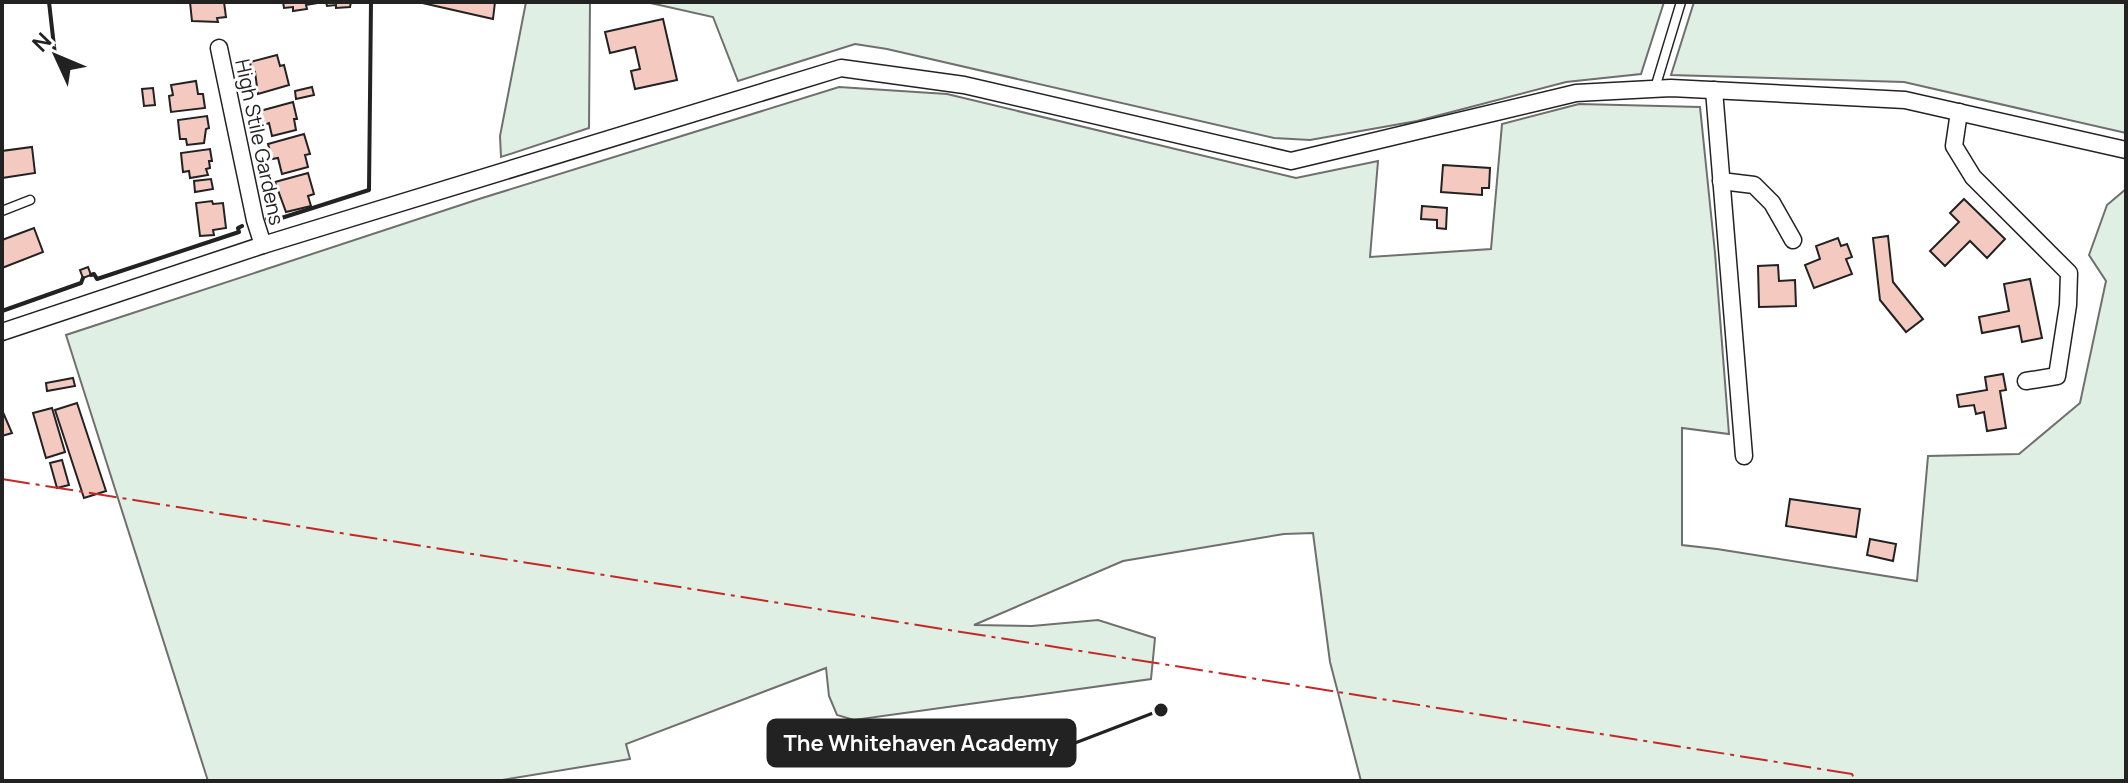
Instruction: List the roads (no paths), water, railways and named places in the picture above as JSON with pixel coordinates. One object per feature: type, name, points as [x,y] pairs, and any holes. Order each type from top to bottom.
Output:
[{"type":"street","name":"High Stile Gardens","points":[[219,48],[263,245]]},
{"type":"street","points":[[2,332],[263,245],[841,68],[964,85],[1291,161],[1576,93],[1655,89],[1905,100],[2126,150]]},
{"type":"street","points":[[1714,90],[1744,456]]},
{"type":"street","points":[[1959,112],[1954,146],[1973,177],[2069,273],[2068,305],[2057,376],[2026,381]]},
{"type":"street","points":[[1721,181],[1754,185],[1772,203],[1793,240]]},
{"type":"lane","points":[[1655,89],[1681,2]]},
{"type":"lane","points":[[2,211],[30,200]]},
{"type":"place","name":"The Whitehaven Academy","points":[[1161,710]]}]
